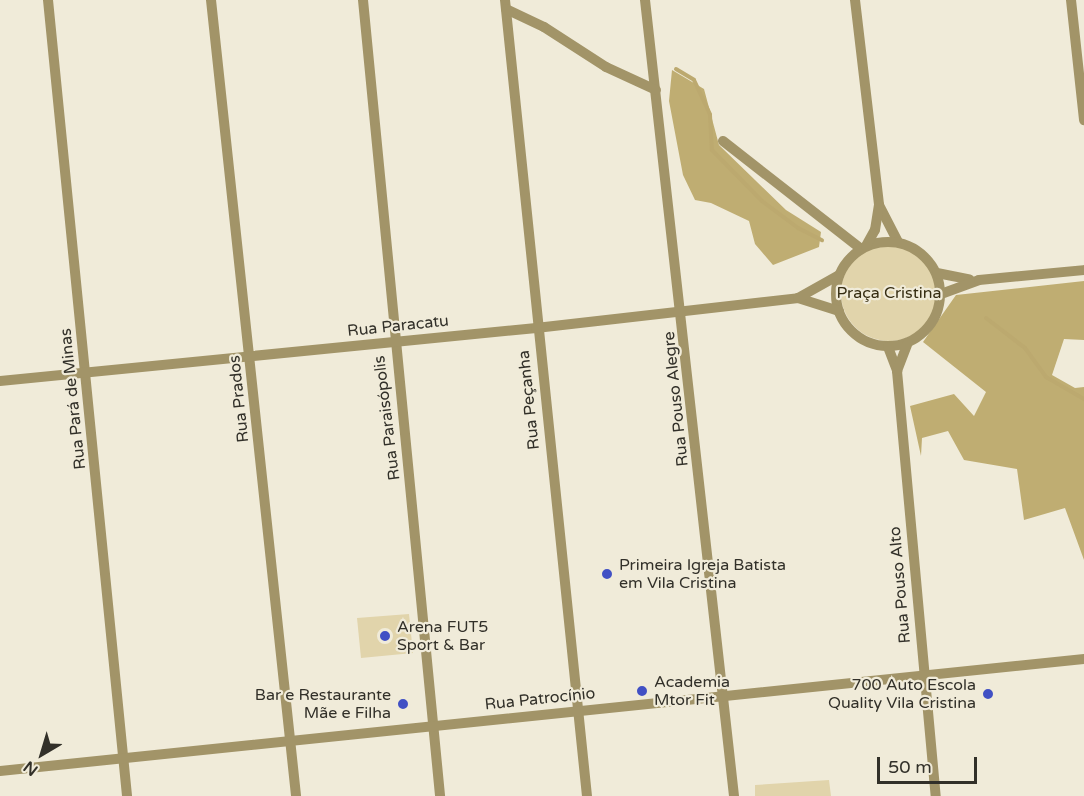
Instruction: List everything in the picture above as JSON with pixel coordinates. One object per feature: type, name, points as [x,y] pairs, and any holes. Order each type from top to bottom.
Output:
[{"type":"street","name":"Rua Pará de Minas","points":[[48,0],[127,796]]},
{"type":"street","name":"Rua Prados","points":[[211,0],[296,796]]},
{"type":"street","name":"Rua Paraisópolis","points":[[363,0],[393,340],[440,796]]},
{"type":"street","name":"Rua Pouso Alegre","points":[[645,0],[734,796]]},
{"type":"street","points":[[723,141],[863,248],[898,242],[921,253],[937,273],[941,294],[931,325],[908,343],[888,346],[863,340],[844,323],[839,311],[836,293],[839,275],[863,248],[874,230],[879,205],[855,0]]},
{"type":"street","points":[[1071,0],[1084,120]]},
{"type":"street","points":[[505,4],[606,67],[656,90]]},
{"type":"street","name":"Rua Peçanha","points":[[505,4],[587,796]]},
{"type":"street","points":[[879,205],[898,242]]},
{"type":"street","points":[[941,294],[979,280],[1084,270]]},
{"type":"street","points":[[937,273],[979,280]]},
{"type":"street","name":"Rua Paracatu","points":[[0,381],[86,375],[798,298],[839,275]]},
{"type":"street","name":"Rua Paracatu","points":[[798,298],[839,311]]},
{"type":"street","name":"Rua Pouso Alto","points":[[897,371],[908,343]]},
{"type":"street","name":"Rua Pouso Alto","points":[[888,346],[897,371],[936,796]]},
{"type":"street","name":"Rua Patrocínio","points":[[0,771],[290,739],[723,697],[923,673],[1084,659]]},
{"type":"green space","name":"Praça Cristina","points":[[889,245],[907,249],[923,259],[933,275],[937,293],[933,311],[923,327],[907,337],[889,341],[871,337],[855,327],[845,311],[841,293],[845,275],[855,259],[871,249]]},
{"type":"green space","name":"Arena FUT5 Sport & Bar","points":[[409,614],[413,653],[361,658],[357,618]]},
{"type":"green space","points":[[829,780],[831,796],[755,796],[755,785]]},
{"type":"shaded area","points":[[672,70],[704,89],[719,145],[786,210],[821,232],[819,247],[773,265],[755,244],[749,221],[711,203],[695,200],[683,175],[669,101]]},
{"type":"shaded area","points":[[1084,281],[1084,340],[1064,339],[1052,375],[1075,388],[1084,387],[1084,560],[1065,508],[1024,520],[1017,469],[964,460],[948,431],[922,438],[921,456],[910,406],[954,394],[974,416],[986,392],[923,342],[956,295]]},
{"type":"waterway","points":[[676,69],[694,80],[710,115],[712,150],[762,201],[798,228],[822,240]]},
{"type":"waterway","points":[[986,318],[1025,348],[1046,377],[1084,399]]},
{"type":"place","name":"Primeira Igreja Batista em Vila Cristina","points":[[607,574]]},
{"type":"place","name":"Arena FUT5 Sport & Bar","points":[[385,636]]},
{"type":"place","name":"Academia Mtor Fit","points":[[642,691]]},
{"type":"place","name":"700 Auto Escola Quality Vila Cristina","points":[[988,694]]},
{"type":"place","name":"Bar e Restaurante Mãe e Filha","points":[[403,704]]}]
